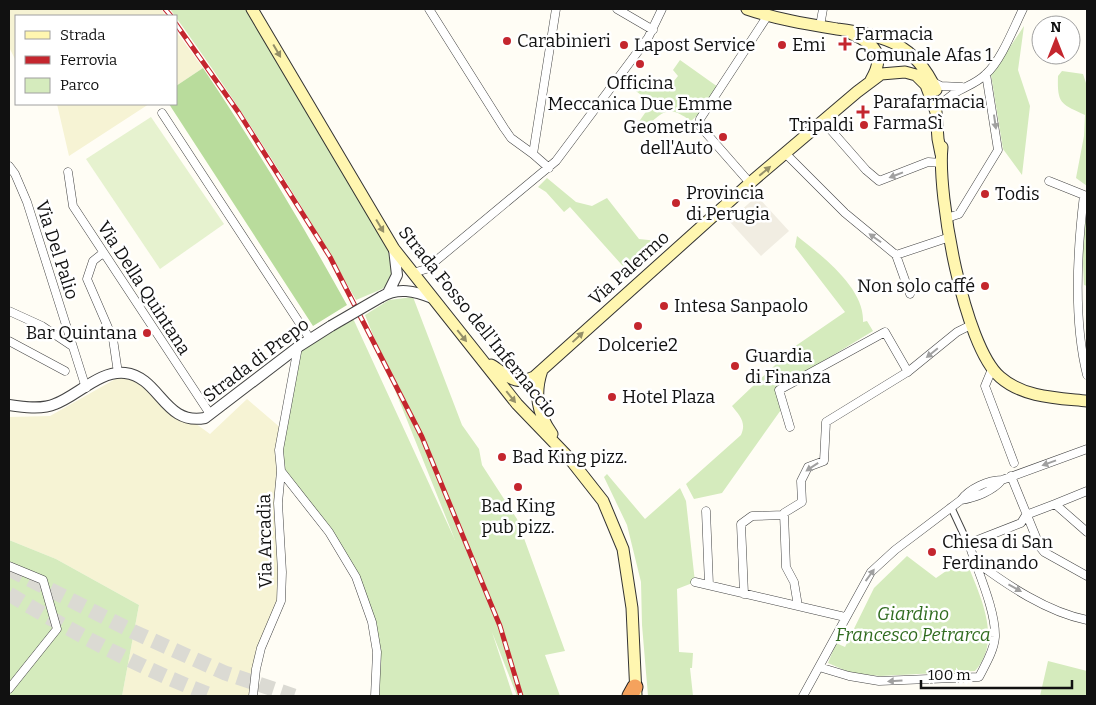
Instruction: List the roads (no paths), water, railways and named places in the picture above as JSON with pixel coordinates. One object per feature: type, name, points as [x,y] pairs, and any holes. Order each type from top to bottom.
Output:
[{"type":"main road","name":"Strada Fosso dell'Infernaccio","points":[[252,9],[394,249],[517,404],[570,459],[603,501],[623,549],[632,608],[635,694]]},
{"type":"main road","points":[[747,9],[768,16],[820,26],[862,31],[877,35],[902,47],[918,62],[933,82],[941,105],[942,158]]},
{"type":"main road","points":[[839,29],[872,44],[878,58],[877,70],[871,80]]},
{"type":"main road","points":[[871,80],[881,74],[895,71],[916,75],[931,96],[942,158],[950,237],[971,325],[992,369],[1014,387],[1031,394],[1087,401]]},
{"type":"main road","name":"Via Palermo","points":[[481,359],[514,380],[527,380],[542,370],[750,183],[871,80]]},
{"type":"main road","points":[[542,370],[537,392],[538,408],[546,426],[570,459]]},
{"type":"street","points":[[429,9],[504,128],[512,138],[549,168]]},
{"type":"street","points":[[533,154],[556,9]]},
{"type":"street","points":[[617,9],[653,30]]},
{"type":"street","points":[[413,273],[426,268],[549,168],[653,30],[662,9]]},
{"type":"street","points":[[820,26],[823,9]]},
{"type":"street","points":[[941,105],[956,90],[986,74],[998,57],[1023,9]]},
{"type":"street","points":[[750,183],[700,126],[700,118],[768,16]]},
{"type":"street","points":[[947,218],[958,214],[998,150],[986,74]]},
{"type":"street","points":[[933,82],[941,86],[964,86]]},
{"type":"street","points":[[162,113],[310,339]]},
{"type":"street","points":[[823,120],[866,170],[879,181],[942,158]]},
{"type":"street","points":[[785,153],[845,213],[896,254],[910,294]]},
{"type":"street","name":"Via Del Palio","points":[[9,166],[15,174],[27,202],[86,388]]},
{"type":"street","name":"Via Della Quintana","points":[[68,172],[73,206],[210,414]]},
{"type":"street","points":[[1049,181],[1084,195],[1078,241],[1080,340],[1087,375]]},
{"type":"street","points":[[896,254],[950,237]]},
{"type":"street","points":[[385,295],[397,275],[394,249]]},
{"type":"street","points":[[9,404],[54,405],[107,376],[118,373],[113,338],[87,279],[93,261],[103,252]]},
{"type":"street","name":"Strada di Prepo","points":[[118,373],[126,373],[149,385],[174,412],[184,418],[194,420],[205,418],[298,347],[385,295],[404,290],[432,298]]},
{"type":"street","points":[[9,310],[42,326],[72,346]]},
{"type":"street","points":[[744,594],[741,524],[752,516],[784,515],[802,502],[801,481],[808,467],[824,461],[826,422],[908,372],[957,332],[971,325]]},
{"type":"street","points":[[790,427],[779,390],[885,332],[908,372]]},
{"type":"street","points":[[9,341],[65,371]]},
{"type":"street","name":"Via Arcadia","points":[[253,696],[261,648],[281,601],[282,572],[278,503],[281,471],[278,450],[298,347]]},
{"type":"street","points":[[992,369],[985,386],[1014,463]]},
{"type":"street","points":[[803,696],[871,572],[961,500],[969,499],[997,486],[1002,480],[1011,476],[1087,449]]},
{"type":"street","points":[[281,471],[329,532],[356,577],[372,622],[378,652],[375,696]]},
{"type":"street","points":[[1011,476],[1036,542],[1044,552],[1087,576]]},
{"type":"street","points":[[971,550],[975,541],[1021,522],[1026,515],[1087,491]]},
{"type":"street","points":[[1055,504],[1087,532]]},
{"type":"street","points":[[819,667],[879,682],[979,677],[991,652],[995,638],[993,623],[975,561],[951,507]]},
{"type":"street","points":[[706,511],[709,585]]},
{"type":"street","points":[[784,515],[786,567],[794,582],[798,606]]},
{"type":"street","points":[[975,561],[994,575],[1051,607],[1087,620]]},
{"type":"street","points":[[9,566],[43,580],[57,629],[9,689]]},
{"type":"street","points":[[695,582],[845,617]]},
{"type":"tunnel","points":[[9,569],[134,632],[225,673],[294,696]]},
{"type":"tunnel","points":[[9,594],[109,650],[213,696]]},
{"type":"railway","points":[[165,9],[170,15]]},
{"type":"railway","points":[[178,27],[239,113],[330,257],[422,437],[500,626],[521,696]]},
{"type":"place","name":"Carabinieri","points":[[507,41]]},
{"type":"place","name":"Farmacia Comunale Afas 1","points":[[845,44]]},
{"type":"place","name":"Lapost Service","points":[[624,45]]},
{"type":"place","name":"Emi","points":[[782,45]]},
{"type":"place","name":"Officina Meccanica Due Emme","points":[[640,64]]},
{"type":"place","name":"Parafarmacia FarmaSì","points":[[863,112]]},
{"type":"place","name":"Tripaldi","points":[[864,125]]},
{"type":"place","name":"Geometria dell'Auto","points":[[723,137]]},
{"type":"place","name":"Todis","points":[[985,194]]},
{"type":"place","name":"Provincia di Perugia","points":[[676,203]]},
{"type":"place","name":"Non solo caffé","points":[[985,286]]},
{"type":"place","name":"Intesa Sanpaolo","points":[[664,306]]},
{"type":"place","name":"Dolcerie2","points":[[638,326]]},
{"type":"place","name":"Bar Quintana","points":[[147,333]]},
{"type":"place","name":"Guardia di Finanza","points":[[735,366]]},
{"type":"place","name":"Hotel Plaza","points":[[612,397]]},
{"type":"place","name":"Bad King pizz.","points":[[502,457]]},
{"type":"place","name":"Bad King pub pizz.","points":[[518,487]]},
{"type":"place","name":"Chiesa di San Ferdinando","points":[[932,552]]},
{"type":"park label","name":"Giardino Francesco Petrarca","points":[[913,624]]}]
